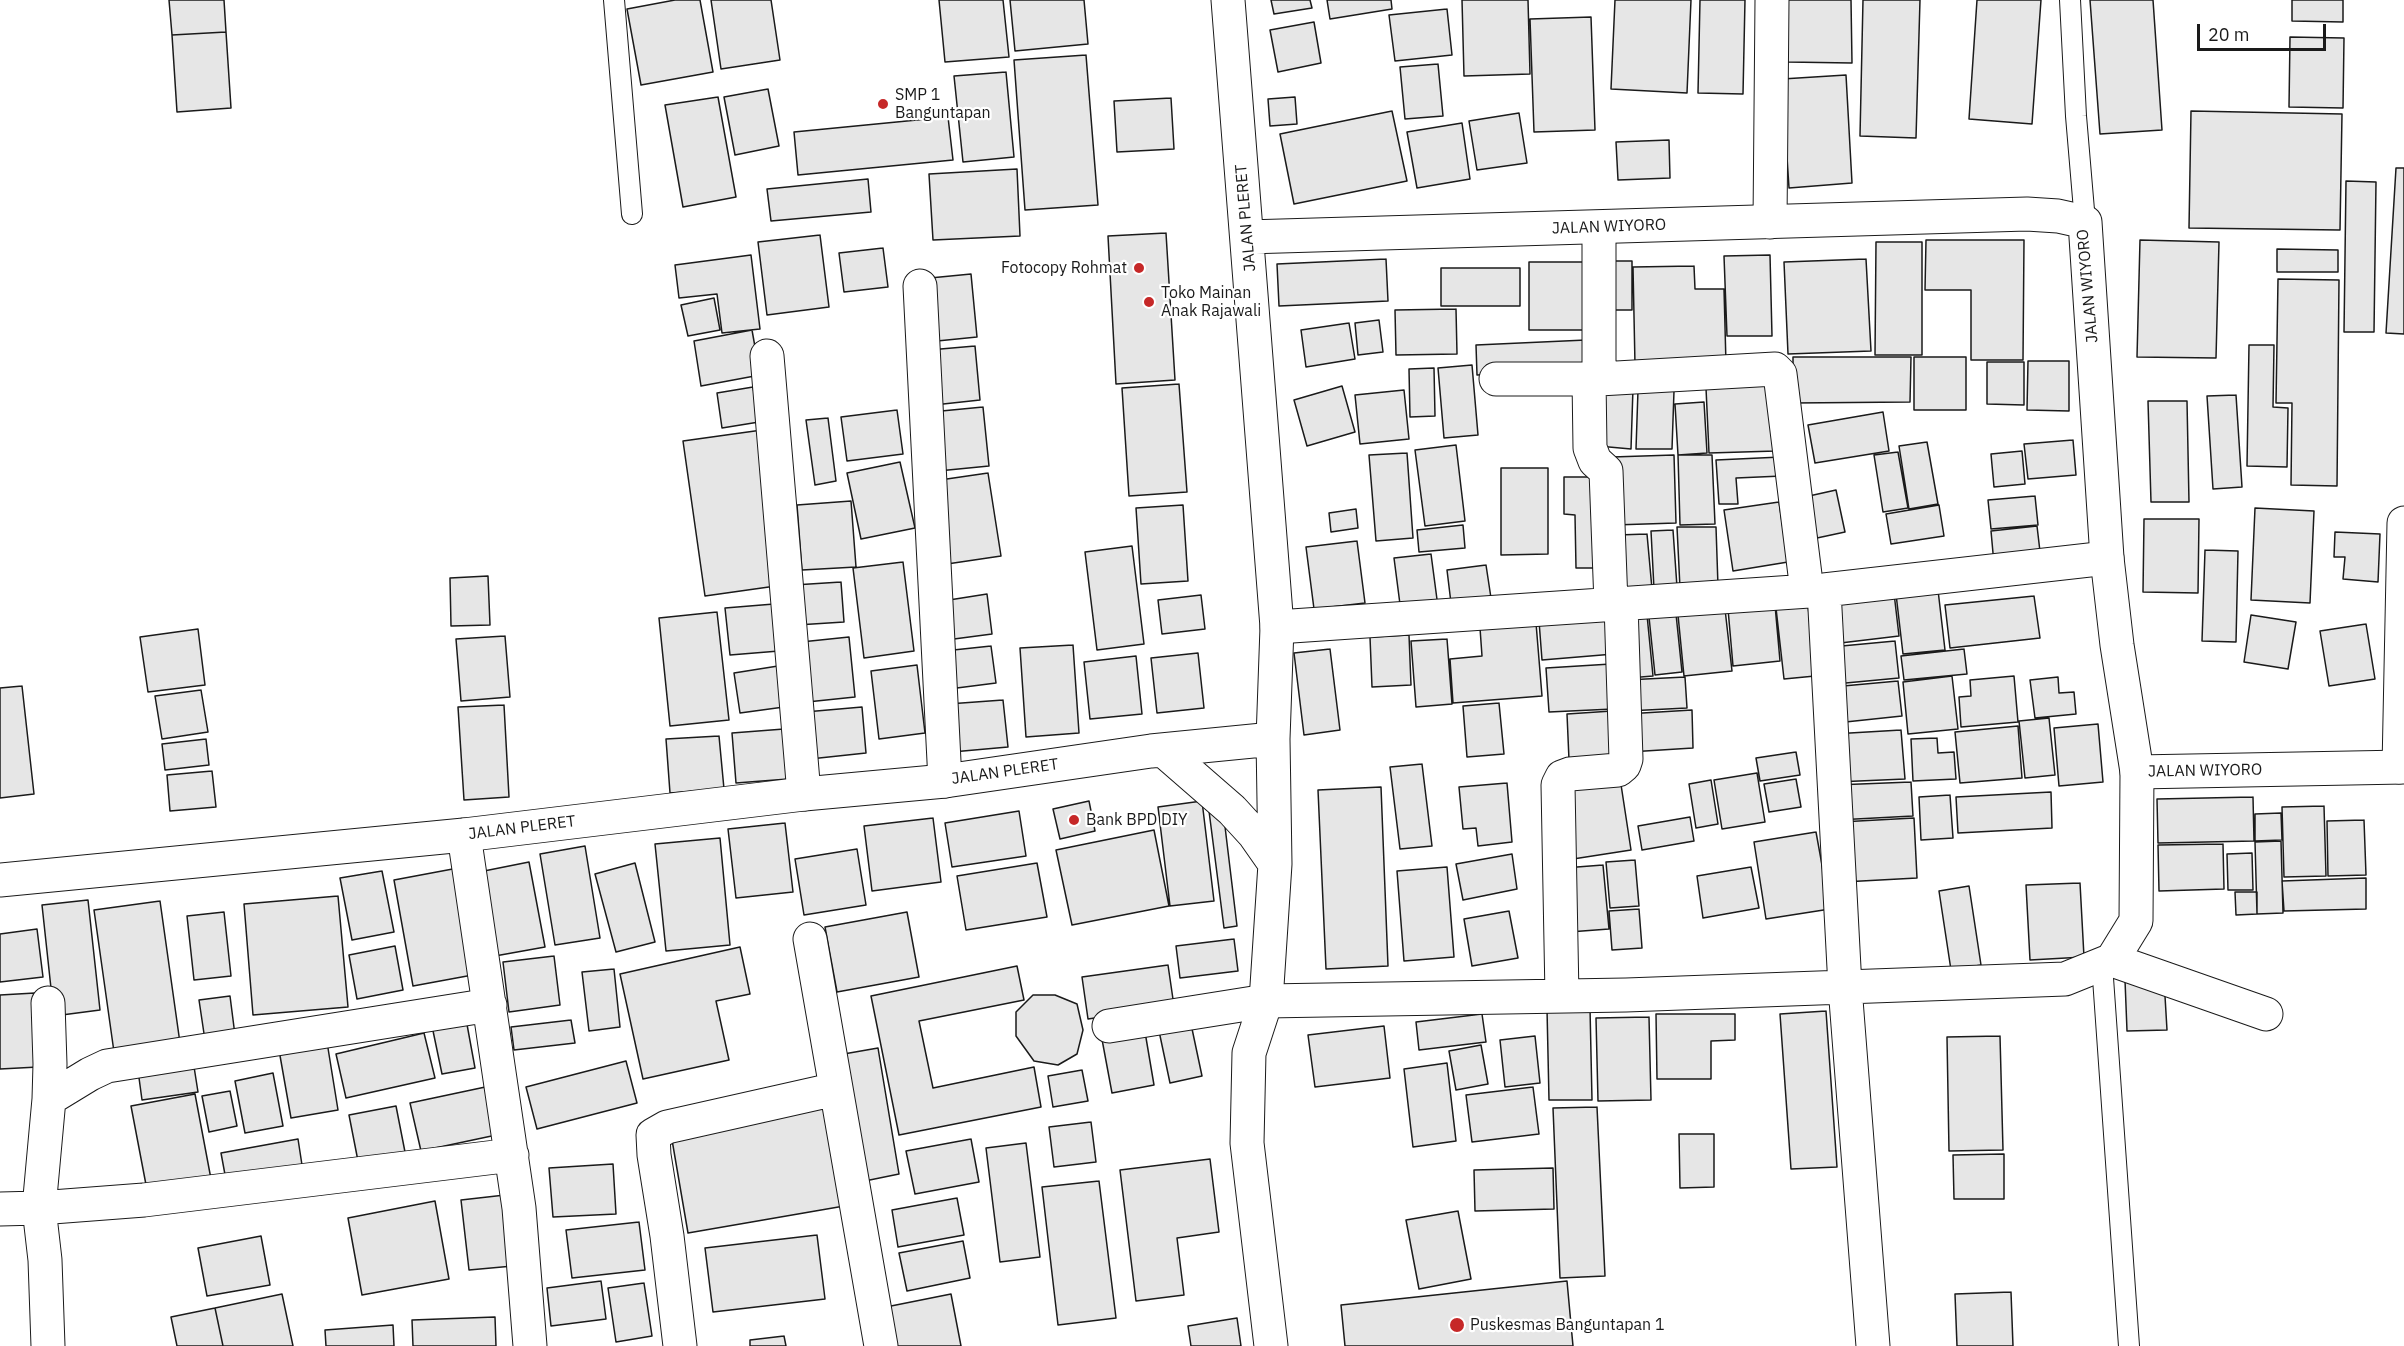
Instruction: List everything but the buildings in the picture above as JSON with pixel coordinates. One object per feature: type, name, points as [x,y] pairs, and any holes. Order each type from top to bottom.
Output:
[{"type":"street","name":"JALAN PLERET","points":[[0,880],[464,835],[804,794],[945,781],[1163,750],[1273,739],[1277,627],[1228,0]]},
{"type":"street","points":[[1770,222],[1772,0]]},
{"type":"street","name":"JALAN WIYORO","points":[[1247,237],[2027,214],[2058,216],[2085,222],[2107,558],[2117,645],[2137,772],[2402,767]]},
{"type":"street","points":[[1563,996],[1558,785],[1562,777],[1570,774],[1618,770],[1626,759],[1606,471],[1595,461],[1590,448],[1599,228]]},
{"type":"street","points":[[920,286],[945,781]]},
{"type":"street","points":[[767,356],[804,794]]},
{"type":"street","points":[[1496,379],[1594,379],[1775,369],[1780,374],[1815,591],[1873,1346]]},
{"type":"street","points":[[2402,767],[2404,524]]},
{"type":"street","points":[[1277,627],[1815,591],[2107,558]]},
{"type":"street","points":[[1271,1346],[1246,1143],[1249,1053],[1266,1001],[1275,864],[1273,739]]},
{"type":"street","points":[[1163,750],[1232,810],[1254,834],[1275,864]]},
{"type":"street","points":[[1109,1026],[1266,1001],[1563,996],[2064,979],[2107,962],[2136,921],[2137,772]]},
{"type":"street","points":[[464,835],[519,1208],[530,1346]]},
{"type":"street","points":[[810,939],[881,1346]]},
{"type":"street","points":[[2107,962],[2266,1014]]},
{"type":"street","points":[[48,1003],[49,1099],[39,1208],[45,1260],[48,1346]]},
{"type":"street","points":[[49,1099],[107,1066],[490,1005]]},
{"type":"street","points":[[680,1346],[667,1236],[654,1155],[654,1135],[667,1127],[836,1089]]},
{"type":"street","points":[[0,1209],[144,1200],[512,1155]]},
{"type":"lane","points":[[614,0],[632,214]]},
{"type":"lane","points":[[2070,0],[2076,116],[2085,222]]},
{"type":"lane","points":[[2107,962],[2129,1346]]},
{"type":"place","name":"SMP 1 Banguntapan","points":[[883,104]]},
{"type":"place","name":"Fotocopy Rohmat","points":[[1139,268]]},
{"type":"place","name":"Toko Mainan Anak Rajawali","points":[[1149,302]]},
{"type":"place","name":"Bank BPD DIY","points":[[1074,820]]},
{"type":"place","name":"Puskesmas Banguntapan 1","points":[[1457,1325]]}]
